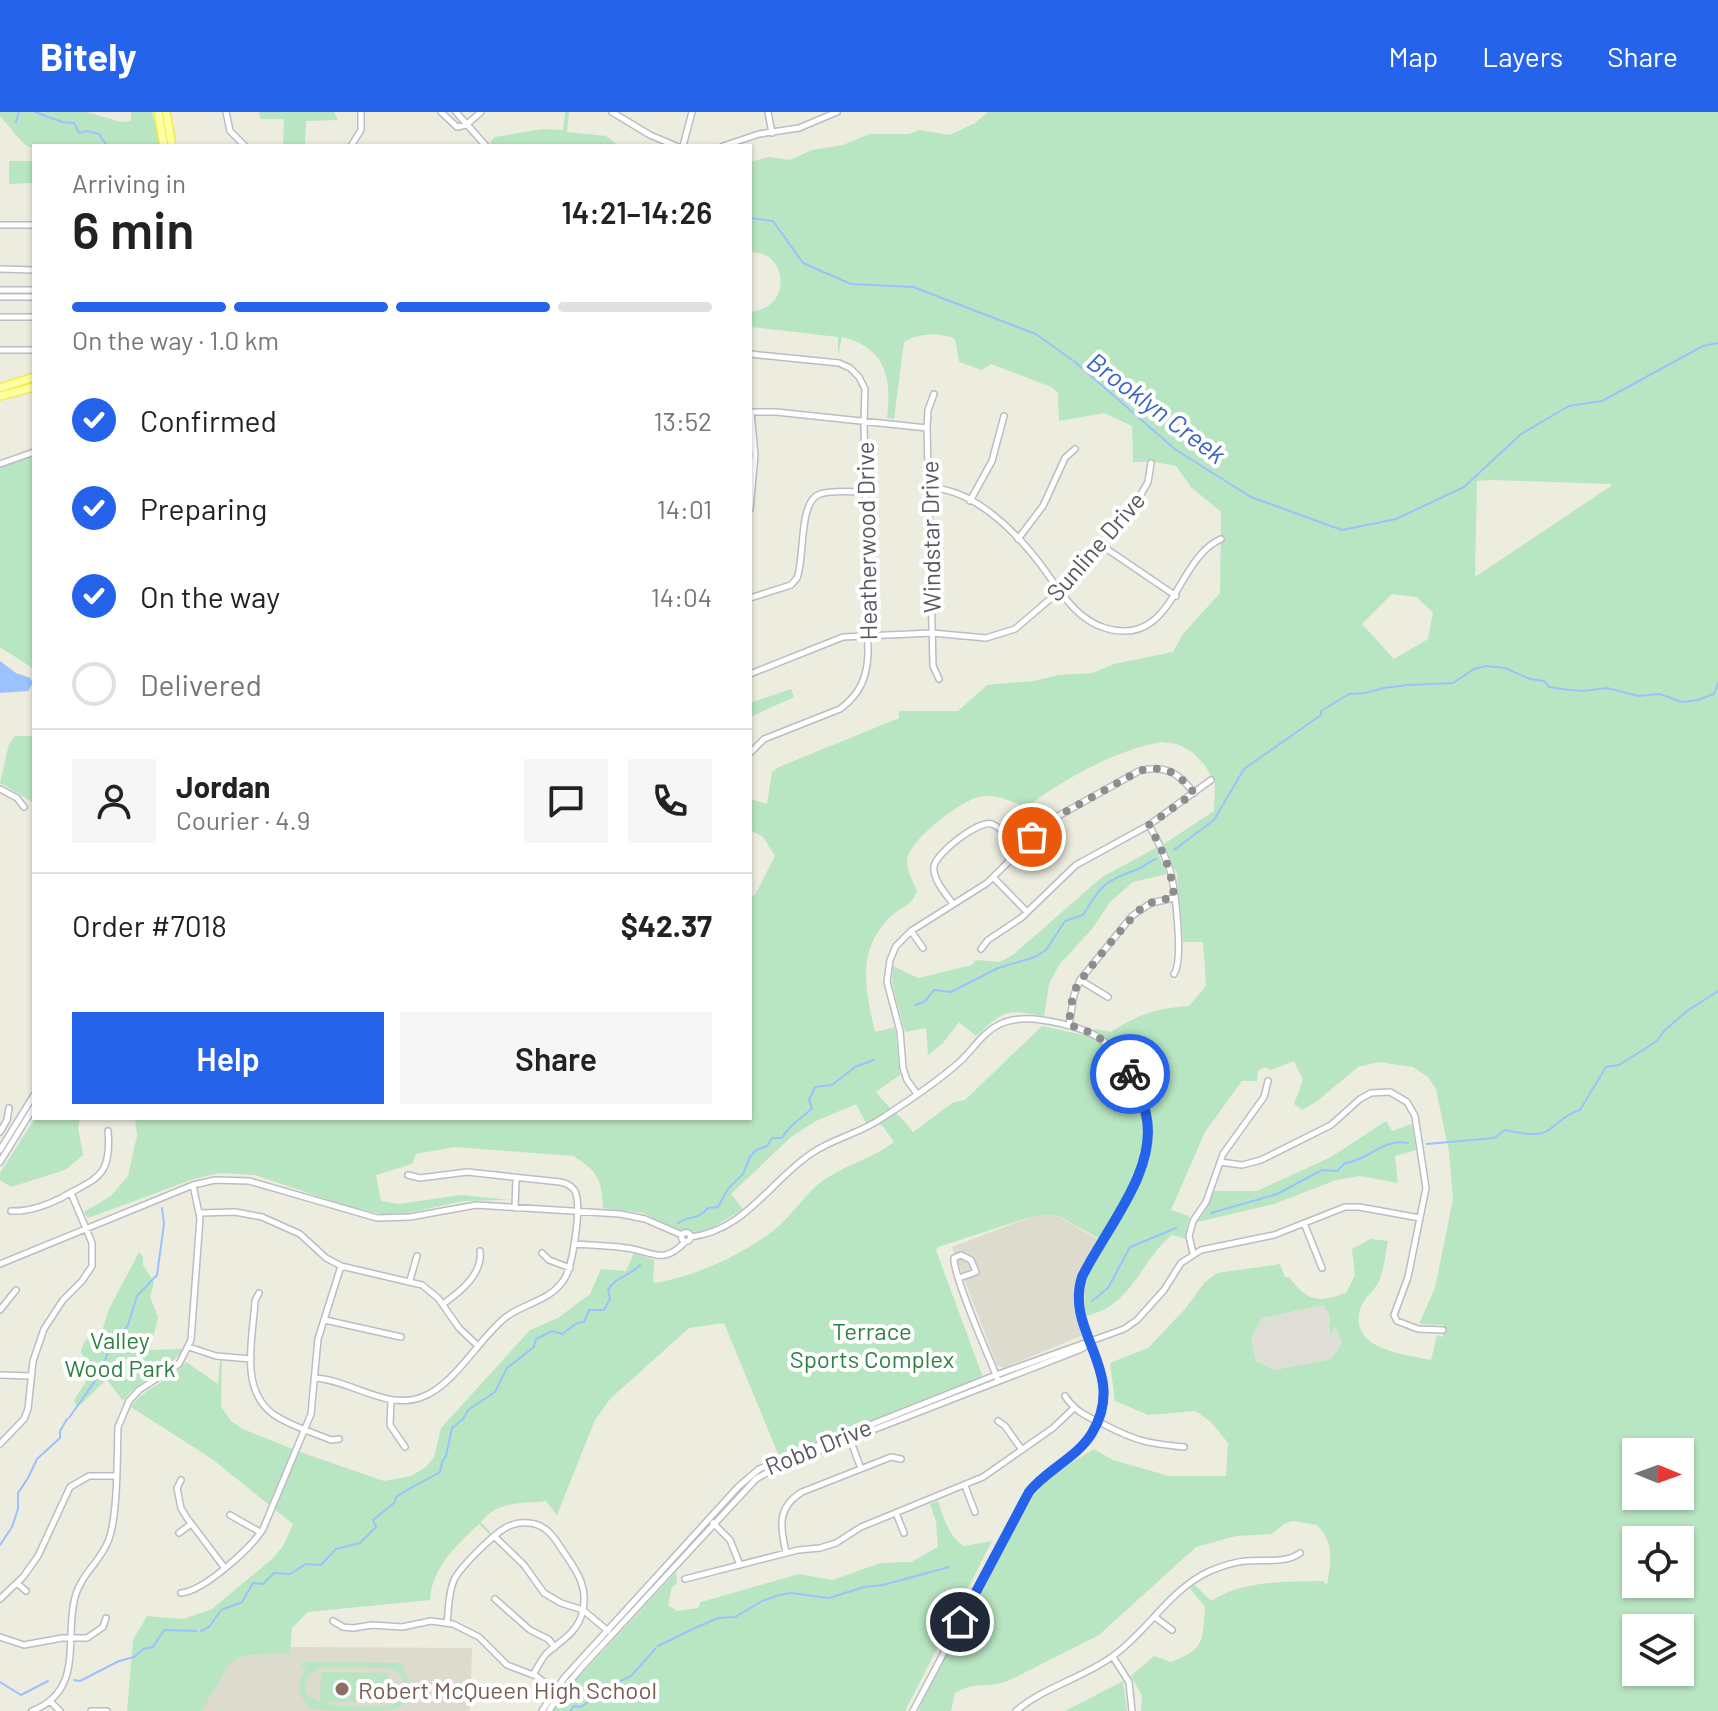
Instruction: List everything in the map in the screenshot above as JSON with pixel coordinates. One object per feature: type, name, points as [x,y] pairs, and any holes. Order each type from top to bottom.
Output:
[{"type":"main road","points":[[158,112],[164,144]]},
{"type":"main road","points":[[166,112],[172,144]]},
{"type":"main road","points":[[0,388],[32,378]]},
{"type":"main road","points":[[0,396],[32,388]]},
{"type":"street","points":[[226,112],[230,131],[243,144]]},
{"type":"street","points":[[352,144],[361,130],[361,112]]},
{"type":"street","points":[[441,112],[457,127],[466,125],[481,112]]},
{"type":"street","points":[[456,112],[484,144]]},
{"type":"street","points":[[612,112],[626,115],[650,135],[671,144]]},
{"type":"street","points":[[684,144],[692,112]]},
{"type":"street","points":[[768,112],[772,133]]},
{"type":"street","points":[[731,144],[799,128],[837,112]]},
{"type":"street","points":[[0,225],[32,225]]},
{"type":"street","points":[[0,269],[32,270]]},
{"type":"street","points":[[0,290],[32,290]]},
{"type":"street","points":[[0,297],[32,297]]},
{"type":"street","points":[[0,317],[32,317]]},
{"type":"street","points":[[0,350],[32,350]]},
{"type":"street","name":"Heatherwood Drive","points":[[752,354],[839,363],[850,368],[865,389],[868,635],[867,672],[857,694],[840,709],[764,739],[752,751]]},
{"type":"street","name":"Windstar Drive","points":[[934,394],[928,410],[927,428],[933,666],[939,679]]},
{"type":"street","points":[[752,412],[927,428]]},
{"type":"street","points":[[970,501],[992,461],[1004,416]]},
{"type":"street","points":[[752,429],[755,455],[752,487]]},
{"type":"street","points":[[1018,539],[1043,506],[1065,458],[1075,449]]},
{"type":"street","points":[[0,464],[32,453]]},
{"type":"street","name":"Sunline Drive","points":[[752,673],[835,639],[932,633],[979,638],[1005,633],[1028,620],[1059,591],[1148,490],[1151,463]]},
{"type":"street","points":[[929,488],[947,490],[970,501],[1018,539],[1059,591],[1089,621],[1118,631],[1147,624],[1166,609],[1201,550],[1221,539]]},
{"type":"street","points":[[752,597],[779,590],[797,578],[807,508],[814,497],[824,493],[865,492]]},
{"type":"street","points":[[1100,545],[1176,596]]},
{"type":"street","points":[[917,1094],[905,1075],[900,1031],[887,982],[893,953],[911,931],[993,877],[1051,820],[1139,771],[1152,768],[1177,773],[1194,793]]},
{"type":"street","points":[[981,949],[988,940],[1027,912],[1076,865],[1149,825],[1211,780]]},
{"type":"street","points":[[0,789],[17,798],[24,807]]},
{"type":"street","points":[[953,904],[934,869],[939,857],[952,845],[976,826],[989,823],[1020,849]]},
{"type":"street","points":[[1149,825],[1171,873],[1179,962],[1174,974]]},
{"type":"street","points":[[993,877],[1027,912]]},
{"type":"street","points":[[1069,1025],[1080,980],[1138,911],[1151,903],[1174,898]]},
{"type":"street","points":[[911,931],[923,948]]},
{"type":"street","points":[[1080,980],[1108,997]]},
{"type":"street","points":[[0,1264],[193,1185],[215,1180],[249,1181],[353,1213],[388,1219],[465,1206],[515,1208],[637,1217],[686,1238],[712,1234],[753,1207],[812,1153],[869,1126],[917,1094],[958,1064],[987,1032],[999,1025],[1021,1019],[1069,1025],[1096,1035],[1115,1049],[1128,1069],[1141,1096],[1148,1122],[1147,1150],[1141,1169],[1080,1284],[1079,1308],[1103,1382],[1098,1422],[1082,1446],[1042,1477],[1029,1492],[913,1711]]},
{"type":"street","points":[[1268,1081],[1264,1097],[1226,1149],[1206,1202],[1191,1228],[1193,1253],[1274,1235],[1342,1208],[1354,1207],[1420,1218]]},
{"type":"street","points":[[1220,1162],[1242,1165],[1261,1160],[1326,1129],[1363,1096],[1376,1091],[1395,1093],[1407,1102],[1415,1116],[1426,1188],[1408,1277],[1394,1310],[1394,1318],[1416,1329],[1443,1330]]},
{"type":"street","points":[[0,1150],[32,1098]]},
{"type":"street","points":[[0,1132],[9,1108]]},
{"type":"street","points":[[0,1162],[32,1110]]},
{"type":"street","points":[[11,1211],[24,1212],[85,1187],[100,1174],[108,1157],[108,1131]]},
{"type":"street","points":[[315,1378],[328,1379],[391,1400],[414,1400],[429,1394],[509,1315],[552,1293],[563,1282],[570,1268],[576,1212],[575,1193],[567,1184],[467,1172],[420,1178],[408,1175]]},
{"type":"street","points":[[515,1208],[516,1179]]},
{"type":"street","points":[[32,1711],[50,1701],[67,1676],[77,1590],[101,1555],[111,1533],[118,1427],[125,1407],[139,1390],[173,1369],[189,1347],[193,1333],[200,1213],[193,1185]]},
{"type":"street","points":[[0,1444],[3,1435],[26,1414],[36,1350],[49,1319],[92,1266],[93,1249],[71,1193]]},
{"type":"street","points":[[200,1213],[235,1212],[272,1221],[300,1234],[326,1258],[341,1266],[410,1280],[428,1288],[459,1328],[478,1346]]},
{"type":"street","points":[[1304,1223],[1322,1268]]},
{"type":"street","points":[[574,1244],[628,1248],[656,1256],[674,1252],[686,1238]]},
{"type":"street","points":[[443,1304],[461,1291],[472,1277],[482,1260],[480,1251]]},
{"type":"street","points":[[542,1253],[549,1260],[570,1268]]},
{"type":"street","name":"Robb Drive","points":[[549,1711],[564,1687],[610,1633],[711,1522],[761,1475],[849,1436],[997,1378],[1079,1350],[1134,1323],[1164,1290],[1177,1267],[1193,1253]]},
{"type":"street","points":[[959,1278],[976,1272],[971,1260],[961,1255],[953,1262],[959,1278],[997,1378]]},
{"type":"street","points":[[410,1280],[417,1256]]},
{"type":"street","points":[[181,1593],[197,1588],[249,1547],[260,1532],[313,1407],[317,1348],[341,1266]]},
{"type":"street","points":[[0,1310],[16,1290]]},
{"type":"street","points":[[259,1293],[255,1301],[251,1359],[253,1385],[263,1404],[280,1418],[331,1440],[339,1439]]},
{"type":"street","points":[[325,1320],[401,1337]]},
{"type":"street","points":[[189,1347],[216,1356],[251,1359]]},
{"type":"street","points":[[0,1375],[31,1376]]},
{"type":"street","points":[[1065,1396],[1074,1408],[1140,1442],[1184,1447]]},
{"type":"street","points":[[391,1400],[390,1425],[405,1447]]},
{"type":"street","points":[[685,1579],[786,1552],[830,1545],[861,1527],[965,1486],[1053,1428],[1074,1408]]},
{"type":"street","points":[[998,1421],[1022,1450]]},
{"type":"street","points":[[849,1436],[861,1469]]},
{"type":"street","points":[[786,1552],[781,1520],[783,1511],[792,1499],[802,1492],[891,1457],[901,1459]]},
{"type":"street","points":[[0,1599],[17,1583],[45,1545],[70,1487],[89,1476],[115,1476]]},
{"type":"street","points":[[181,1480],[177,1488],[178,1497],[191,1524],[224,1567]]},
{"type":"street","points":[[965,1486],[975,1512]]},
{"type":"street","points":[[896,1513],[904,1533]]},
{"type":"street","points":[[230,1515],[260,1532]]},
{"type":"street","points":[[711,1522],[730,1540],[740,1565]]},
{"type":"street","points":[[447,1622],[455,1578],[495,1537],[513,1524],[528,1523],[543,1528],[552,1535],[579,1571],[583,1585],[583,1610],[573,1632],[544,1656],[533,1675]]},
{"type":"street","points":[[179,1533],[191,1524]]},
{"type":"street","points":[[495,1537],[524,1565],[544,1593],[583,1610],[610,1633]]},
{"type":"street","points":[[1016,1711],[1113,1657],[1185,1587],[1208,1572],[1241,1562],[1290,1559],[1300,1553]]},
{"type":"street","points":[[17,1583],[26,1591]]},
{"type":"street","points":[[495,1599],[555,1647]]},
{"type":"street","points":[[1155,1617],[1172,1630]]},
{"type":"street","points":[[0,1637],[24,1645],[91,1637],[103,1627],[106,1618]]},
{"type":"street","points":[[333,1621],[353,1628],[447,1622],[479,1637],[507,1665],[533,1675],[554,1690]]},
{"type":"street","name":"Robb Drive","points":[[542,1711],[554,1690],[610,1633]]},
{"type":"street","points":[[1113,1657],[1129,1682],[1132,1711]]},
{"type":"street","points":[[50,1701],[60,1711]]},
{"type":"street","points":[[91,1711],[107,1711]]},
{"type":"shaded area","points":[[1056,1215],[1097,1239],[1078,1274],[1074,1293],[1074,1308],[1083,1335],[1003,1368],[997,1365],[952,1247],[1033,1216]]},
{"type":"shaded area","points":[[1325,1305],[1330,1317],[1330,1333],[1333,1333],[1333,1323],[1342,1343],[1331,1359],[1273,1370],[1256,1362],[1251,1339],[1262,1318]]},
{"type":"shaded area","name":"Robert McQueen High School","points":[[290,1647],[472,1648],[470,1711],[201,1711],[223,1670],[234,1660],[252,1654],[290,1653]]},
{"type":"green space","points":[[0,112],[87,112],[121,122],[131,121],[131,112],[152,112],[160,144],[32,144],[32,148],[24,144]]},
{"type":"green space","points":[[259,112],[334,112],[338,120],[306,121],[305,144],[283,144],[284,119],[260,119]]},
{"type":"green space","points":[[565,112],[569,112],[567,132],[606,136],[616,144],[490,142],[495,137],[542,129],[563,130]]},
{"type":"green space","name":"Terrace Sports Complex","points":[[988,112],[1718,112],[1718,1711],[1141,1711],[1142,1696],[1131,1676],[1154,1656],[1171,1662],[1191,1652],[1200,1642],[1205,1607],[1190,1589],[1195,1585],[1211,1601],[1250,1586],[1323,1581],[1327,1585],[1330,1560],[1327,1539],[1317,1525],[1293,1521],[1272,1534],[1236,1536],[1196,1547],[1099,1635],[1008,1681],[970,1687],[955,1693],[951,1711],[919,1711],[923,1697],[1033,1497],[1050,1476],[1094,1449],[1113,1460],[1169,1476],[1226,1476],[1228,1443],[1210,1421],[1195,1411],[1148,1415],[1115,1401],[1110,1363],[1148,1348],[1185,1309],[1205,1282],[1217,1273],[1280,1264],[1285,1277],[1289,1277],[1308,1296],[1328,1298],[1346,1293],[1355,1275],[1352,1249],[1371,1239],[1388,1241],[1380,1279],[1361,1305],[1359,1323],[1363,1333],[1381,1348],[1431,1360],[1437,1335],[1443,1337],[1444,1325],[1419,1324],[1435,1288],[1453,1199],[1449,1152],[1436,1089],[1428,1077],[1413,1067],[1378,1062],[1358,1067],[1302,1110],[1294,1104],[1303,1080],[1294,1061],[1271,1070],[1264,1067],[1258,1071],[1257,1081],[1242,1081],[1205,1132],[1171,1210],[1189,1216],[1185,1239],[1172,1235],[1128,1290],[1105,1309],[1087,1316],[1084,1296],[1091,1269],[1105,1242],[1057,1215],[1033,1216],[938,1247],[936,1250],[984,1380],[779,1456],[724,1323],[689,1328],[610,1399],[595,1420],[557,1515],[546,1501],[511,1504],[495,1510],[481,1522],[492,1534],[479,1524],[454,1549],[435,1577],[430,1600],[308,1612],[292,1628],[290,1654],[239,1658],[226,1670],[201,1711],[127,1711],[133,1640],[147,1616],[183,1619],[212,1609],[273,1558],[283,1546],[293,1524],[212,1459],[131,1407],[186,1362],[218,1384],[222,1360],[221,1407],[232,1422],[243,1429],[384,1481],[411,1476],[426,1467],[434,1457],[441,1428],[530,1330],[558,1318],[590,1294],[601,1269],[626,1271],[634,1253],[654,1260],[653,1283],[705,1269],[773,1231],[824,1180],[894,1142],[882,1125],[866,1123],[856,1104],[816,1121],[791,1137],[731,1194],[743,1209],[705,1232],[681,1231],[643,1213],[603,1208],[597,1177],[573,1156],[455,1147],[416,1154],[412,1164],[376,1175],[381,1201],[399,1204],[461,1195],[511,1200],[464,1201],[407,1213],[382,1214],[353,1208],[255,1175],[219,1173],[194,1179],[88,1218],[84,1212],[111,1196],[128,1176],[137,1136],[135,1120],[752,1120],[752,896],[775,856],[763,837],[752,831],[752,800],[767,804],[772,772],[899,718],[899,711],[958,711],[987,685],[1092,673],[1114,664],[1173,652],[1183,634],[1220,593],[1221,512],[1191,487],[1176,466],[1133,462],[1132,426],[1104,413],[1059,421],[1058,393],[1051,387],[991,364],[982,370],[959,362],[955,339],[936,334],[922,335],[904,342],[894,419],[887,418],[887,378],[877,357],[868,349],[842,337],[838,357],[838,337],[752,327],[752,311],[774,301],[781,280],[772,260],[752,252],[752,161],[769,157],[790,160],[812,150],[843,145],[869,134],[909,134],[919,130],[950,135],[975,123]],"holes":[[[1477,481],[1611,486],[1475,577]],[[1392,594],[1416,597],[1433,612],[1428,639],[1394,659],[1362,624]],[[1161,742],[1177,744],[1192,752],[1205,765],[1215,784],[1214,811],[1164,844],[1177,874],[1183,942],[1203,942],[1206,986],[1189,1006],[1148,1013],[1111,1032],[1095,1029],[1088,1036],[1042,1026],[965,1100],[954,1102],[913,1132],[876,1092],[900,1075],[895,1027],[875,1032],[866,986],[868,957],[879,930],[909,903],[917,891],[907,865],[912,848],[941,819],[975,798],[1001,798],[1025,808],[1107,759]],[[1324,1305],[1330,1317],[1330,1334],[1334,1325],[1342,1343],[1331,1359],[1274,1370],[1256,1361],[1251,1339],[1262,1318]]]},
{"type":"green space","points":[[9,161],[32,161],[32,183],[9,184]]},
{"type":"green space","points":[[32,455],[32,668],[0,647],[0,467]]},
{"type":"green space","points":[[791,689],[794,697],[752,716],[752,702]]},
{"type":"green space","points":[[15,736],[32,736],[32,802],[0,783],[9,744]]},
{"type":"green space","points":[[1156,848],[1167,874],[1133,882],[1110,902],[1092,929],[1059,965],[1049,984],[1044,1017],[1013,1012],[993,1021],[976,1036],[959,1022],[943,1043],[928,1055],[926,1028],[905,1032],[892,983],[893,966],[918,978],[972,965],[976,960],[1000,962],[1013,955],[1102,877]]},
{"type":"green space","points":[[34,1120],[80,1120],[83,1155],[65,1170],[11,1187],[0,1180],[0,1173]]},
{"type":"green space","points":[[1386,1121],[1392,1131],[1412,1124],[1416,1150],[1395,1156],[1398,1183],[1360,1176],[1336,1180],[1274,1204],[1197,1222],[1214,1191],[1257,1191],[1331,1157]]},
{"type":"green space","name":"Valley Wood Park","points":[[139,1252],[154,1282],[150,1297],[158,1317],[150,1350],[183,1349],[170,1364],[123,1401],[108,1381],[78,1407],[74,1401],[89,1373],[81,1350],[85,1341],[103,1328],[109,1309]]},
{"type":"green space","points":[[938,1501],[950,1532],[964,1546],[992,1541],[905,1711],[553,1711],[567,1690],[676,1572],[677,1583],[672,1587],[668,1605],[677,1611],[698,1608],[701,1602],[799,1574],[832,1580],[881,1563],[911,1562],[938,1547],[936,1521],[930,1504]]},
{"type":"green space","points":[[302,1662],[404,1663],[402,1668],[408,1679],[408,1698],[393,1710],[315,1710],[301,1696],[301,1679],[308,1667],[302,1667]],"holes":[[[322,1667],[387,1668],[396,1671],[404,1687],[400,1698],[389,1706],[348,1706],[318,1701],[308,1695],[305,1686],[310,1674]]]},
{"type":"green space","points":[[321,1672],[389,1673],[388,1702],[320,1702]]},
{"type":"green space","points":[[1123,1681],[1127,1711],[1065,1711]]},
{"type":"water","points":[[0,661],[32,681],[28,691],[0,693]]},
{"type":"waterway","points":[[16,122],[19,112]]},
{"type":"waterway","points":[[35,112],[74,123],[79,133],[99,134],[106,144]]},
{"type":"waterway","name":"Brooklyn Creek","points":[[752,218],[773,221],[803,263],[851,284],[913,287],[1036,334],[1075,362],[1176,450],[1251,497],[1342,530],[1396,519],[1464,487],[1521,434],[1569,406],[1602,401],[1703,346],[1718,343]]},
{"type":"waterway","points":[[1174,850],[1214,820],[1244,769],[1321,715],[1321,711],[1349,694],[1408,685],[1453,683],[1474,669],[1486,666],[1505,668],[1530,679],[1544,681],[1549,687],[1583,691],[1607,688],[1639,696],[1660,694],[1682,702],[1714,694],[1718,683]]},
{"type":"waterway","points":[[915,1005],[924,1002],[934,990],[951,992],[998,968],[1035,957],[1046,950],[1065,921],[1083,915],[1108,883],[1156,859]]},
{"type":"waterway","points":[[1427,1144],[1494,1138],[1505,1130],[1535,1134],[1548,1131],[1568,1115],[1580,1110],[1606,1067],[1619,1065],[1657,1041],[1687,1011],[1718,991]]},
{"type":"waterway","points":[[678,1223],[700,1215],[708,1208],[718,1207],[728,1189],[743,1174],[756,1150],[767,1146],[772,1138],[782,1138],[812,1108],[809,1100],[815,1087],[832,1085],[855,1067],[874,1060]]},
{"type":"waterway","points":[[1211,1213],[1277,1194],[1322,1170],[1337,1171],[1345,1163],[1390,1144],[1408,1143]]},
{"type":"waterway","points":[[105,1362],[107,1354],[128,1325],[137,1296],[157,1275],[164,1224],[162,1208]]},
{"type":"waterway","points":[[1092,1301],[1108,1288],[1130,1247],[1176,1228]]},
{"type":"waterway","points":[[201,1631],[209,1627],[221,1610],[242,1602],[253,1583],[263,1584],[274,1573],[290,1574],[306,1564],[321,1565],[336,1549],[360,1543],[376,1527],[373,1520],[395,1502],[396,1497],[440,1472],[452,1428],[468,1410],[495,1392],[507,1368],[534,1347],[536,1339],[552,1331],[562,1334],[577,1323],[584,1322],[589,1310],[604,1310],[610,1299],[608,1290],[611,1286],[640,1265]]},
{"type":"waterway","points":[[69,1418],[105,1364]]},
{"type":"waterway","points":[[0,1545],[12,1527],[18,1509],[18,1493],[37,1459],[60,1438],[60,1431],[67,1419]]},
{"type":"waterway","points":[[695,1628],[718,1618],[735,1617],[779,1595],[791,1593],[829,1598],[949,1567]]},
{"type":"waterway","points":[[658,1646],[693,1629]]},
{"type":"waterway","points":[[74,1680],[80,1681],[119,1661],[134,1657],[143,1649],[153,1647],[164,1630],[196,1631]]},
{"type":"waterway","points":[[570,1711],[631,1676],[656,1648]]},
{"type":"waterway","points":[[0,1682],[21,1695],[48,1681]]},
{"type":"way so far","points":[[1032,837],[1051,820],[1139,771],[1152,768],[1177,773],[1194,793],[1149,825],[1171,873],[1174,898],[1151,903],[1132,916],[1084,974],[1074,995],[1069,1025],[1089,1031],[1115,1049],[1130,1074]]},
{"type":"place","name":"Robert McQueen High School","points":[[342,1689]]},
{"type":"route","points":[[960,1622],[1029,1492],[1042,1477],[1082,1446],[1099,1419],[1104,1391],[1102,1373],[1082,1319],[1078,1294],[1082,1277],[1136,1179],[1147,1150],[1146,1113],[1130,1074]]}]
